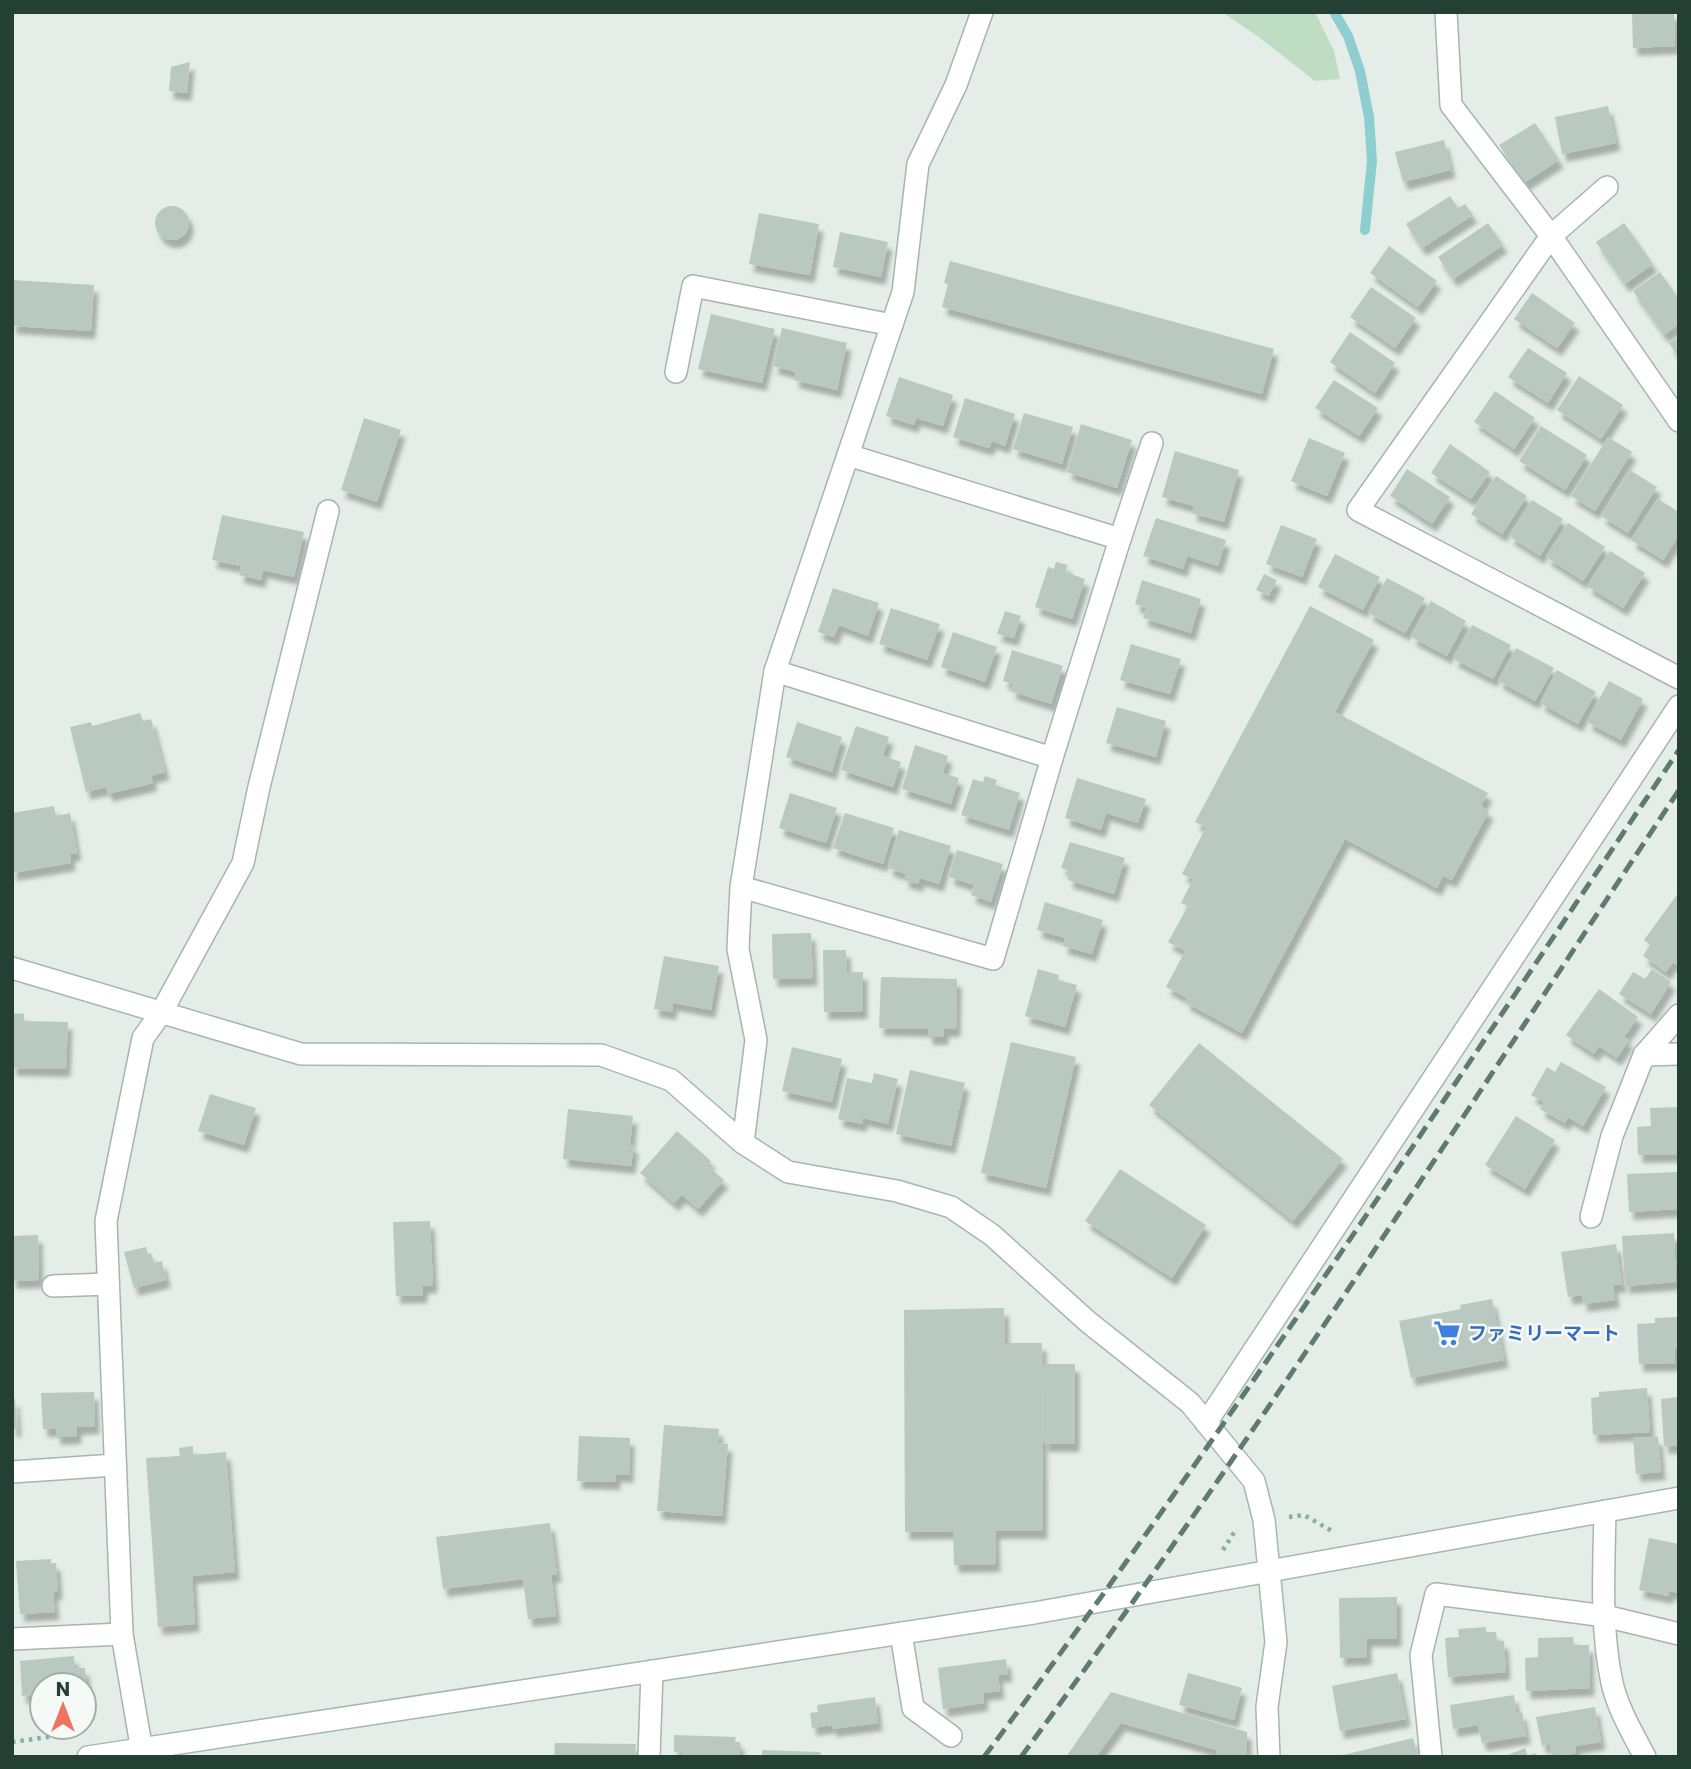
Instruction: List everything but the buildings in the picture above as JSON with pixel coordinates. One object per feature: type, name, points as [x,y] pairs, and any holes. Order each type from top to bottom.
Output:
[{"type":"street","points":[[743,1143],[756,1040],[738,949],[741,887],[775,671],[903,292],[918,164],[956,85],[982,12]]},
{"type":"street","points":[[1446,12],[1451,105],[1550,236],[1679,421]]},
{"type":"street","points":[[1608,187],[1550,236],[1358,510],[1679,678]]},
{"type":"street","points":[[676,372],[693,286],[892,325]]},
{"type":"street","points":[[741,887],[993,959],[1052,758],[1152,443]]},
{"type":"street","points":[[848,455],[1120,538]]},
{"type":"street","points":[[142,1753],[122,1634],[106,1221],[143,1038],[161,1013],[243,863],[262,774],[328,511]]},
{"type":"street","points":[[775,671],[1052,758]]},
{"type":"street","points":[[1206,1423],[1679,706]]},
{"type":"street","points":[[12,968],[301,1054],[601,1055],[671,1080],[743,1143],[788,1172],[897,1191],[951,1207],[992,1235],[1087,1321],[1190,1403],[1254,1481],[1264,1520],[1276,1642],[1267,1707],[1269,1757]]},
{"type":"street","points":[[1591,1217],[1612,1136],[1643,1055],[1679,1015]]},
{"type":"street","points":[[1643,1055],[1679,1054]]},
{"type":"street","points":[[53,1286],[108,1284]]},
{"type":"street","points":[[12,1472],[115,1465]]},
{"type":"street","points":[[88,1757],[142,1753],[1034,1613],[1679,1498]]},
{"type":"street","points":[[1605,1511],[1604,1606],[1612,1686],[1628,1726],[1645,1757]]},
{"type":"street","points":[[1430,1757],[1421,1655],[1436,1594],[1605,1616],[1679,1634]]},
{"type":"street","points":[[901,1633],[913,1707],[951,1736]]},
{"type":"street","points":[[12,1639],[122,1634]]},
{"type":"street","points":[[649,1757],[652,1671]]},
{"type":"green space","points":[[1222,12],[1315,12],[1334,51],[1340,79],[1315,81]]},
{"type":"waterway","points":[[1334,12],[1348,36],[1360,71],[1369,117],[1372,161],[1365,230]]},
{"type":"railway","points":[[984,1757],[1075,1634],[1251,1384],[1679,750]]},
{"type":"railway","points":[[1021,1757],[1107,1639],[1274,1399],[1679,790]]},
{"type":"place","name":"ファミリーマート","points":[[1447,1333]]}]
